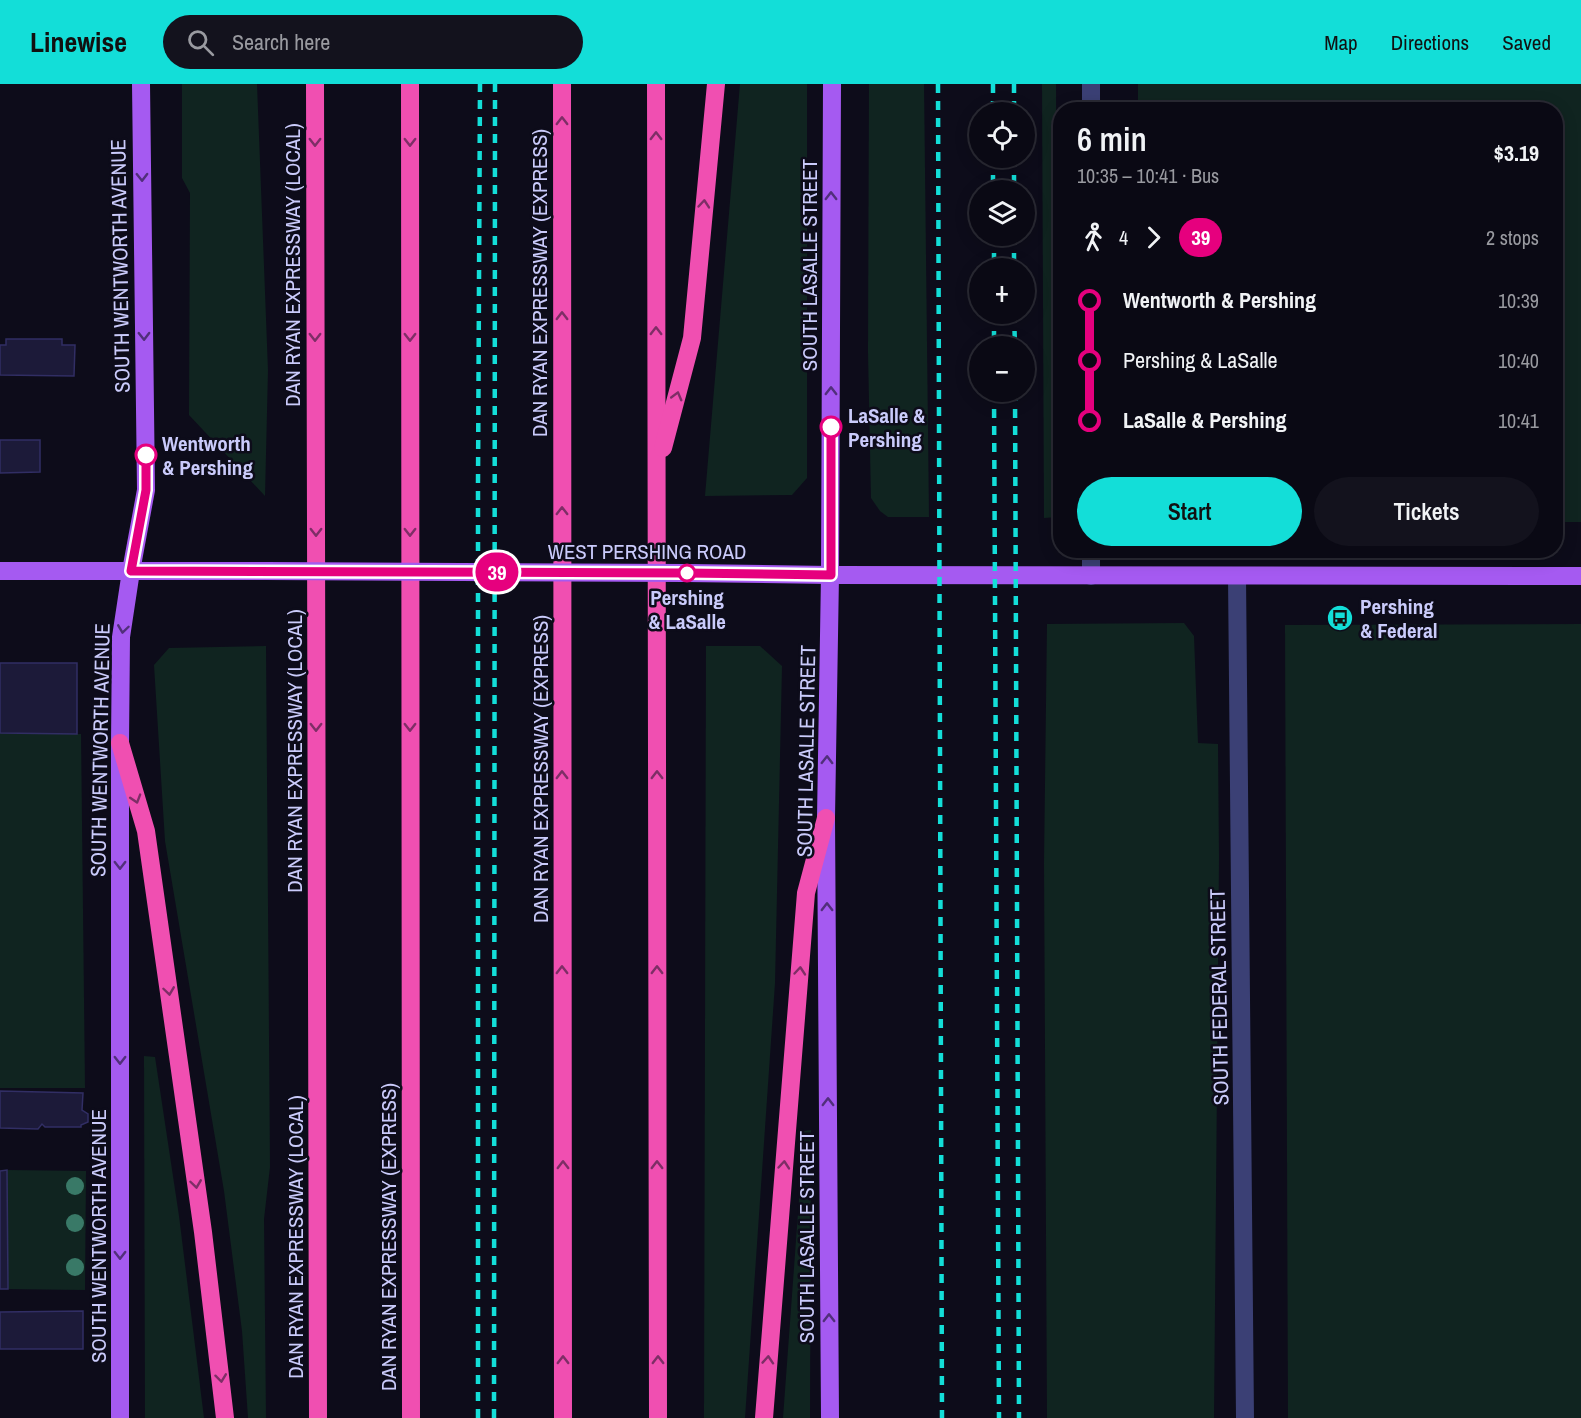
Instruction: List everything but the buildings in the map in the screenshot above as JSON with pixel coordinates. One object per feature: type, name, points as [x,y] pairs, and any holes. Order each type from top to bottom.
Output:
[{"type":"highway","name":"DAN RYAN EXPRESSWAY (EXPRESS)","points":[[410,84],[411,1418]]},
{"type":"highway","name":"DAN RYAN EXPRESSWAY (EXPRESS)","points":[[562,84],[563,1418]]},
{"type":"highway","points":[[656,84],[658,1418]]},
{"type":"highway","points":[[657,473],[692,338],[716,84]]},
{"type":"highway","name":"DAN RYAN EXPRESSWAY (LOCAL)","points":[[314,87],[318,1418]]},
{"type":"highway","points":[[120,743],[146,831],[203,1232],[225,1418]]},
{"type":"highway","points":[[764,1418],[806,893],[826,818]]},
{"type":"main road","name":"SOUTH WENTWORTH AVENUE","points":[[120,1418],[121,637],[146,490],[141,84]]},
{"type":"main road","name":"SOUTH LASALLE STREET","points":[[830,1418],[826,818],[831,575],[832,84]]},
{"type":"main road","name":"WEST PERSHING ROAD","points":[[0,571],[1581,576]]},
{"type":"street","points":[[1091,84],[1091,102]]},
{"type":"street","points":[[1091,558],[1091,576]]},
{"type":"street","name":"SOUTH FEDERAL STREET","points":[[1237,576],[1245,1418]]},
{"type":"green space","points":[[182,84],[257,84],[268,370],[265,496],[189,415],[190,193],[182,178]]},
{"type":"green space","points":[[740,84],[807,84],[807,478],[792,495],[705,496]]},
{"type":"green space","points":[[869,84],[924,84],[929,517],[888,517],[880,511],[871,498],[868,352]]},
{"type":"green space","points":[[1042,84],[1056,84],[1056,102],[1053,102],[1053,517],[1044,518]]},
{"type":"green space","points":[[1138,84],[1581,84],[1581,522],[1563,522],[1563,102],[1138,102]]},
{"type":"green space","points":[[1184,623],[1194,636],[1198,743],[1218,744],[1214,1418],[1047,1418],[1044,863],[1047,624]]},
{"type":"green space","points":[[1581,624],[1581,1418],[1288,1418],[1285,625]]},
{"type":"green space","points":[[266,646],[270,1167],[264,1219],[266,1418],[248,1418],[242,1331],[224,1191],[165,841],[154,665],[169,648]]},
{"type":"green space","points":[[706,646],[760,646],[782,666],[775,983],[745,1418],[704,1418]]},
{"type":"green space","points":[[0,733],[81,734],[85,1088],[0,1088]]},
{"type":"green space","points":[[144,1056],[155,1057],[179,1216],[204,1418],[145,1418]]},
{"type":"green space","points":[[811,1130],[810,1418],[783,1418],[804,1131]]},
{"type":"green space","points":[[7,1170],[86,1171],[85,1290],[8,1289]]},
{"type":"railway","points":[[478,1418],[480,84]]},
{"type":"railway","points":[[494,1418],[495,84]]},
{"type":"railway","points":[[938,84],[942,1418]]},
{"type":"railway","points":[[993,84],[993,102]]},
{"type":"railway","points":[[1014,84],[1014,102]]},
{"type":"railway","points":[[993,168],[993,180]]},
{"type":"railway","points":[[1014,168],[1014,180]]},
{"type":"railway","points":[[994,246],[994,258]]},
{"type":"railway","points":[[1014,246],[1014,258]]},
{"type":"railway","points":[[994,324],[994,336]]},
{"type":"railway","points":[[1014,324],[1015,336]]},
{"type":"railway","points":[[994,402],[999,1418]]},
{"type":"railway","points":[[1015,402],[1019,1418]]},
{"type":"bus line","name":"39","points":[[146,455],[146,490],[131,571],[831,575],[831,427]]},
{"type":"place","name":"LaSalle & Pershing","points":[[831,427]]},
{"type":"place","name":"Wentworth & Pershing","points":[[146,455]]},
{"type":"place","name":"Pershing & LaSalle","points":[[687,573]]},
{"type":"place","name":"Pershing & Federal","points":[[1340,618]]}]
